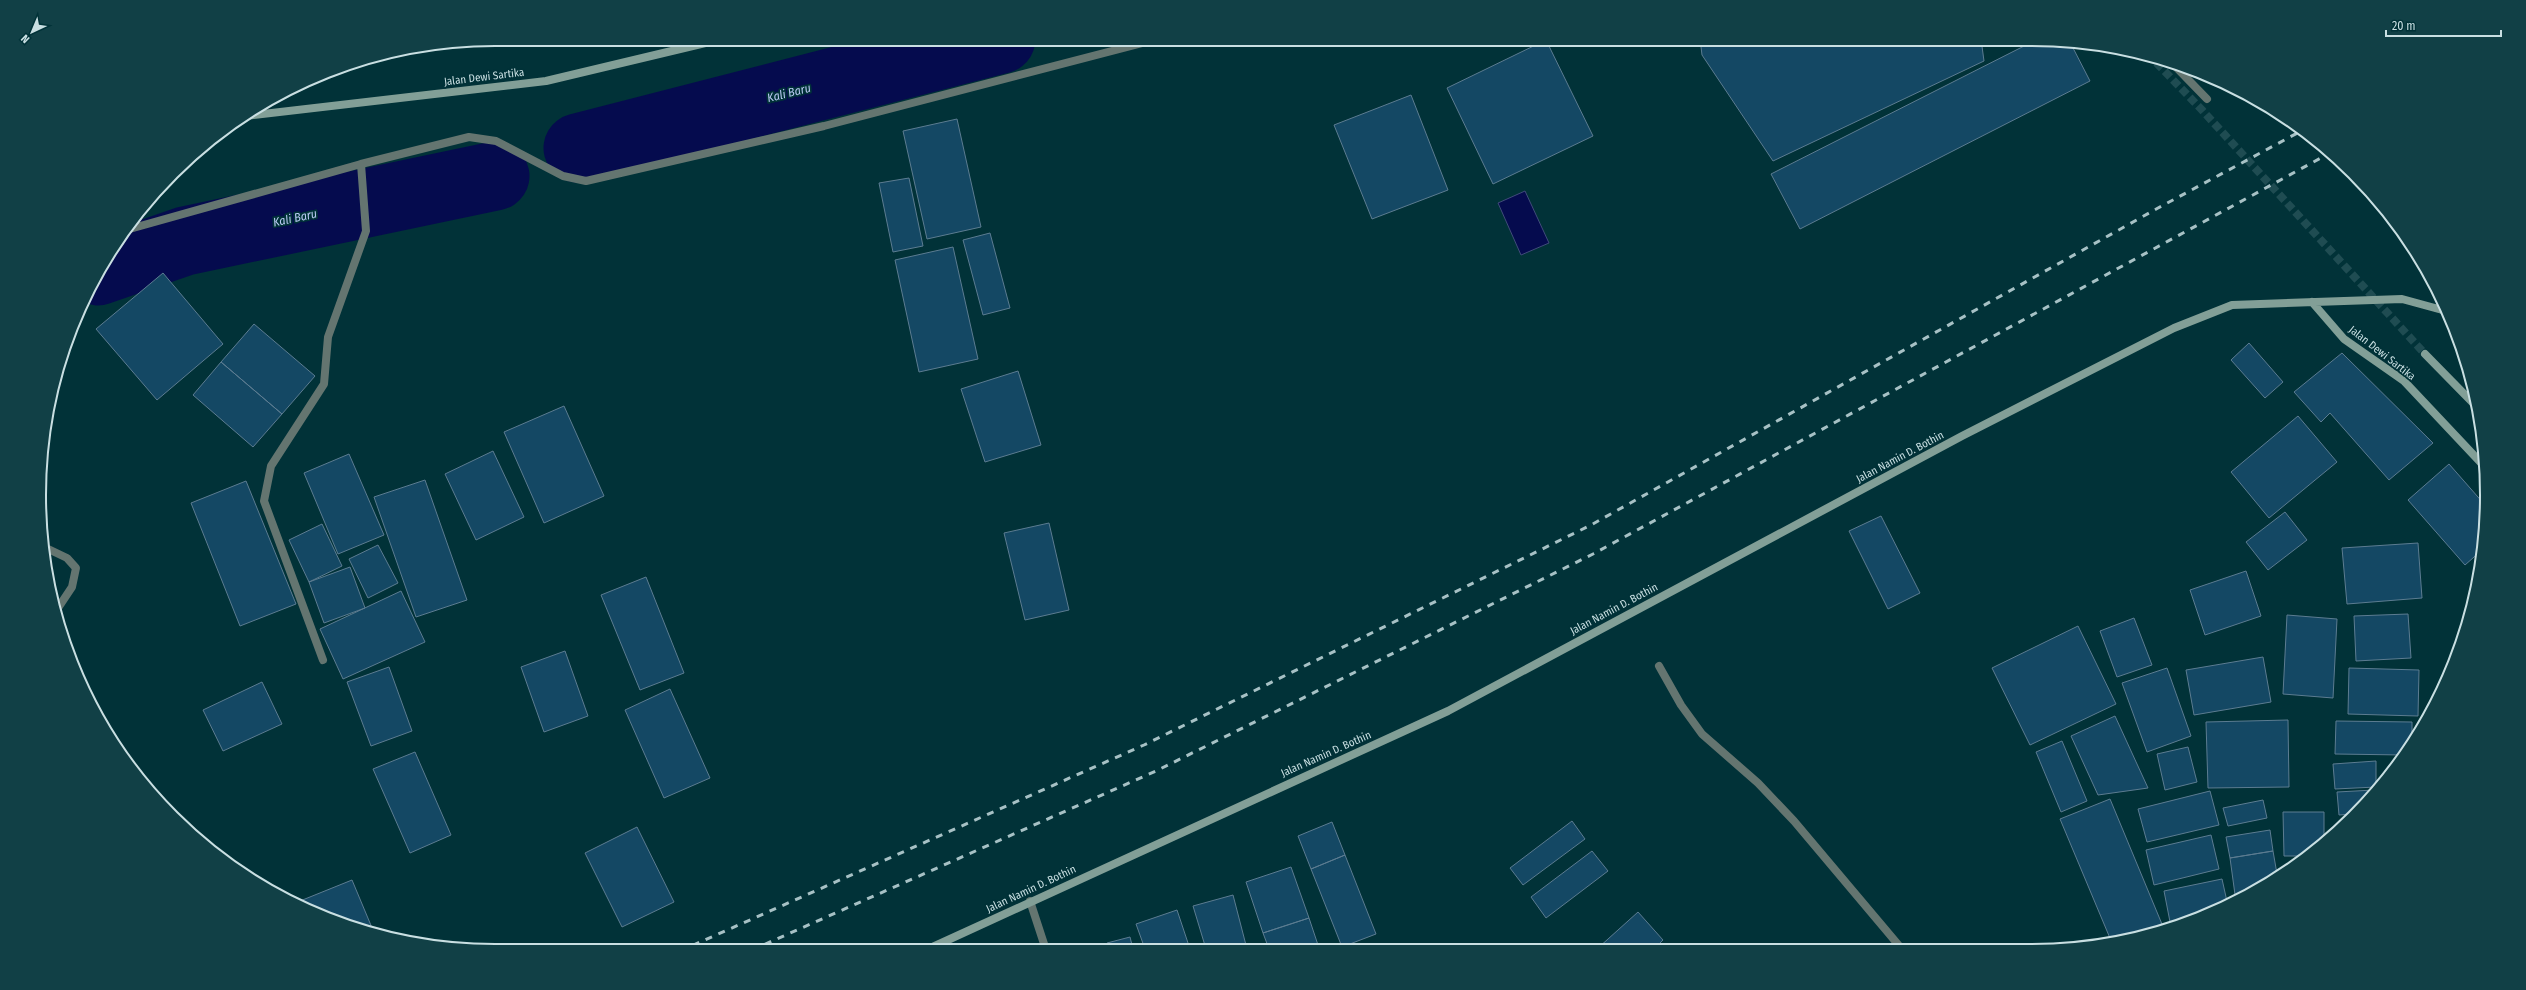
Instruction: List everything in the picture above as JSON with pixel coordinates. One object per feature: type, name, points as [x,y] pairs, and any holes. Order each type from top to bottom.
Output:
[{"type":"street","name":"Jalan Dewi Sartika","points":[[257,115],[546,81],[693,46]]},
{"type":"street","points":[[135,227],[361,164],[469,138],[496,141],[563,176],[586,181],[824,126],[1131,46]]},
{"type":"street","points":[[2181,72],[2207,99]]},
{"type":"street","points":[[323,660],[264,502],[272,466],[324,384],[328,337],[366,231],[361,164]]},
{"type":"street","points":[[2312,302],[2402,299],[2440,309]]},
{"type":"street","name":"Jalan Dewi Sartika","points":[[2312,302],[2344,339],[2404,381],[2478,460]]},
{"type":"street","name":"Jalan Namin D. Bothin","points":[[939,944],[1448,711],[1962,436],[2174,328],[2232,305],[2312,302]]},
{"type":"street","points":[[2425,354],[2469,399]]},
{"type":"street","points":[[49,549],[67,558],[76,568],[72,587],[60,605]]},
{"type":"street","points":[[1660,666],[1681,705],[1702,734],[1758,783],[1794,821],[1898,944]]},
{"type":"street","points":[[1030,901],[1044,944]]},
{"type":"shaded area","points":[[1525,191],[1549,243],[1521,255],[1498,203]]},
{"type":"building","points":[[1534,46],[1549,46],[1593,136],[1493,184],[1447,88]]},
{"type":"building","points":[[1701,46],[1982,46],[1984,61],[1773,161],[1702,55]]},
{"type":"building","points":[[2024,46],[2073,48],[2090,81],[1800,229],[1771,174]]},
{"type":"building","points":[[1411,95],[1448,190],[1372,219],[1334,125]]},
{"type":"building","points":[[957,119],[981,227],[927,239],[903,131]]},
{"type":"building","points":[[909,178],[923,246],[893,252],[879,183]]},
{"type":"building","points":[[990,233],[1010,308],[983,315],[963,240]]},
{"type":"building","points":[[953,247],[978,359],[919,372],[895,260]]},
{"type":"building","points":[[163,273],[223,344],[157,400],[96,329]]},
{"type":"building","points":[[254,324],[315,376],[282,414],[221,362]]},
{"type":"building","points":[[2249,343],[2283,382],[2265,398],[2231,360]]},
{"type":"building","points":[[2342,353],[2433,443],[2389,480],[2330,413],[2321,422],[2294,392]]},
{"type":"building","points":[[221,362],[282,414],[253,447],[193,395]]},
{"type":"building","points":[[1018,371],[1041,445],[985,462],[961,389]]},
{"type":"building","points":[[564,406],[604,496],[544,523],[504,432]]},
{"type":"building","points":[[2298,416],[2337,462],[2269,518],[2231,472]]},
{"type":"building","points":[[493,451],[524,517],[476,540],[445,474]]},
{"type":"building","points":[[349,454],[384,535],[338,554],[304,473]]},
{"type":"building","points":[[2449,464],[2480,499],[2476,556],[2465,565],[2408,500]]},
{"type":"building","points":[[425,480],[467,600],[416,617],[374,497]]},
{"type":"building","points":[[246,481],[296,604],[240,626],[191,503]]},
{"type":"building","points":[[2285,512],[2307,540],[2268,570],[2246,542]]},
{"type":"building","points":[[1881,516],[1920,593],[1888,609],[1849,531]]},
{"type":"building","points":[[1049,523],[1069,610],[1025,620],[1004,533]]},
{"type":"building","points":[[322,524],[342,566],[309,582],[289,540]]},
{"type":"building","points":[[2418,543],[2422,598],[2347,604],[2342,548]]},
{"type":"building","points":[[378,545],[398,583],[368,598],[349,559]]},
{"type":"building","points":[[350,567],[365,608],[324,623],[309,582]]},
{"type":"building","points":[[2246,571],[2261,616],[2205,635],[2190,590]]},
{"type":"building","points":[[646,577],[684,673],[640,690],[601,595]]},
{"type":"building","points":[[401,591],[425,642],[343,679],[320,629]]},
{"type":"building","points":[[2408,614],[2411,658],[2356,661],[2354,616]]},
{"type":"building","points":[[2287,615],[2337,619],[2333,698],[2283,694]]},
{"type":"building","points":[[2134,618],[2152,665],[2117,677],[2100,631]]},
{"type":"building","points":[[2078,626],[2116,704],[2030,745],[1992,668]]},
{"type":"building","points":[[565,651],[588,716],[544,732],[521,667]]},
{"type":"building","points":[[2263,657],[2271,702],[2194,715],[2186,670]]},
{"type":"building","points":[[389,667],[412,731],[371,746],[347,682]]},
{"type":"building","points":[[2167,668],[2191,736],[2147,752],[2122,683]]},
{"type":"building","points":[[2349,668],[2419,670],[2418,716],[2348,714]]},
{"type":"building","points":[[262,682],[282,724],[223,751],[203,710]]},
{"type":"building","points":[[670,689],[710,778],[664,798],[625,710]]},
{"type":"building","points":[[2115,716],[2148,788],[2098,795],[2071,736]]},
{"type":"building","points":[[2288,720],[2289,787],[2208,788],[2206,722]]},
{"type":"building","points":[[2336,721],[2412,722],[2412,732],[2396,755],[2335,754]]},
{"type":"building","points":[[2062,741],[2087,801],[2061,812],[2036,752]]},
{"type":"building","points":[[2188,747],[2197,782],[2165,790],[2157,754]]},
{"type":"building","points":[[415,752],[451,835],[410,853],[373,769]]},
{"type":"building","points":[[2376,761],[2376,782],[2372,787],[2335,789],[2333,764]]},
{"type":"building","points":[[2370,790],[2346,814],[2339,815],[2337,792]]},
{"type":"building","points":[[2210,791],[2219,825],[2147,842],[2138,809]]},
{"type":"building","points":[[2110,799],[2162,924],[2147,929],[2109,937],[2060,819]]},
{"type":"building","points":[[2263,800],[2267,818],[2228,826],[2223,808]]},
{"type":"building","points":[[2283,812],[2324,812],[2324,835],[2297,856],[2284,856]]},
{"type":"building","points":[[1572,821],[1585,839],[1523,885],[1510,868]]},
{"type":"building","points":[[1332,822],[1345,855],[1311,869],[1298,836]]},
{"type":"building","points":[[637,827],[674,902],[622,927],[585,853]]},
{"type":"building","points":[[2270,830],[2273,851],[2230,858],[2226,837]]},
{"type":"building","points":[[2211,835],[2219,869],[2154,885],[2146,850]]},
{"type":"building","points":[[1592,851],[1608,871],[1546,918],[1531,897]]},
{"type":"building","points":[[2273,851],[2276,870],[2235,895],[2230,858]]},
{"type":"building","points":[[1345,855],[1376,934],[1350,944],[1341,944],[1311,869]]},
{"type":"building","points":[[1291,867],[1309,918],[1263,933],[1246,882]]},
{"type":"building","points":[[2222,879],[2227,900],[2170,922],[2164,891]]},
{"type":"building","points":[[352,880],[371,927],[323,910],[301,900]]},
{"type":"building","points":[[1233,895],[1246,944],[1204,944],[1193,906]]},
{"type":"building","points":[[1177,910],[1188,944],[1143,944],[1136,924]]},
{"type":"building","points":[[1638,912],[1663,940],[1659,944],[1602,944]]},
{"type":"building","points":[[1309,918],[1318,944],[1267,944],[1263,933]]},
{"type":"building","points":[[1130,937],[1132,944],[1107,944]]},
{"type":"waterway","name":"Kali Baru","points":[[578,148],[974,46]]},
{"type":"waterway","name":"Kali Baru","points":[[108,268],[185,241],[495,176]]},
{"type":"tunnel","points":[[2158,65],[2202,110],[2425,354]]},
{"type":"railway","points":[[696,944],[1144,745],[1591,525],[2158,208],[2296,134]]},
{"type":"railway","points":[[766,944],[1156,771],[1593,554],[2325,156]]}]
